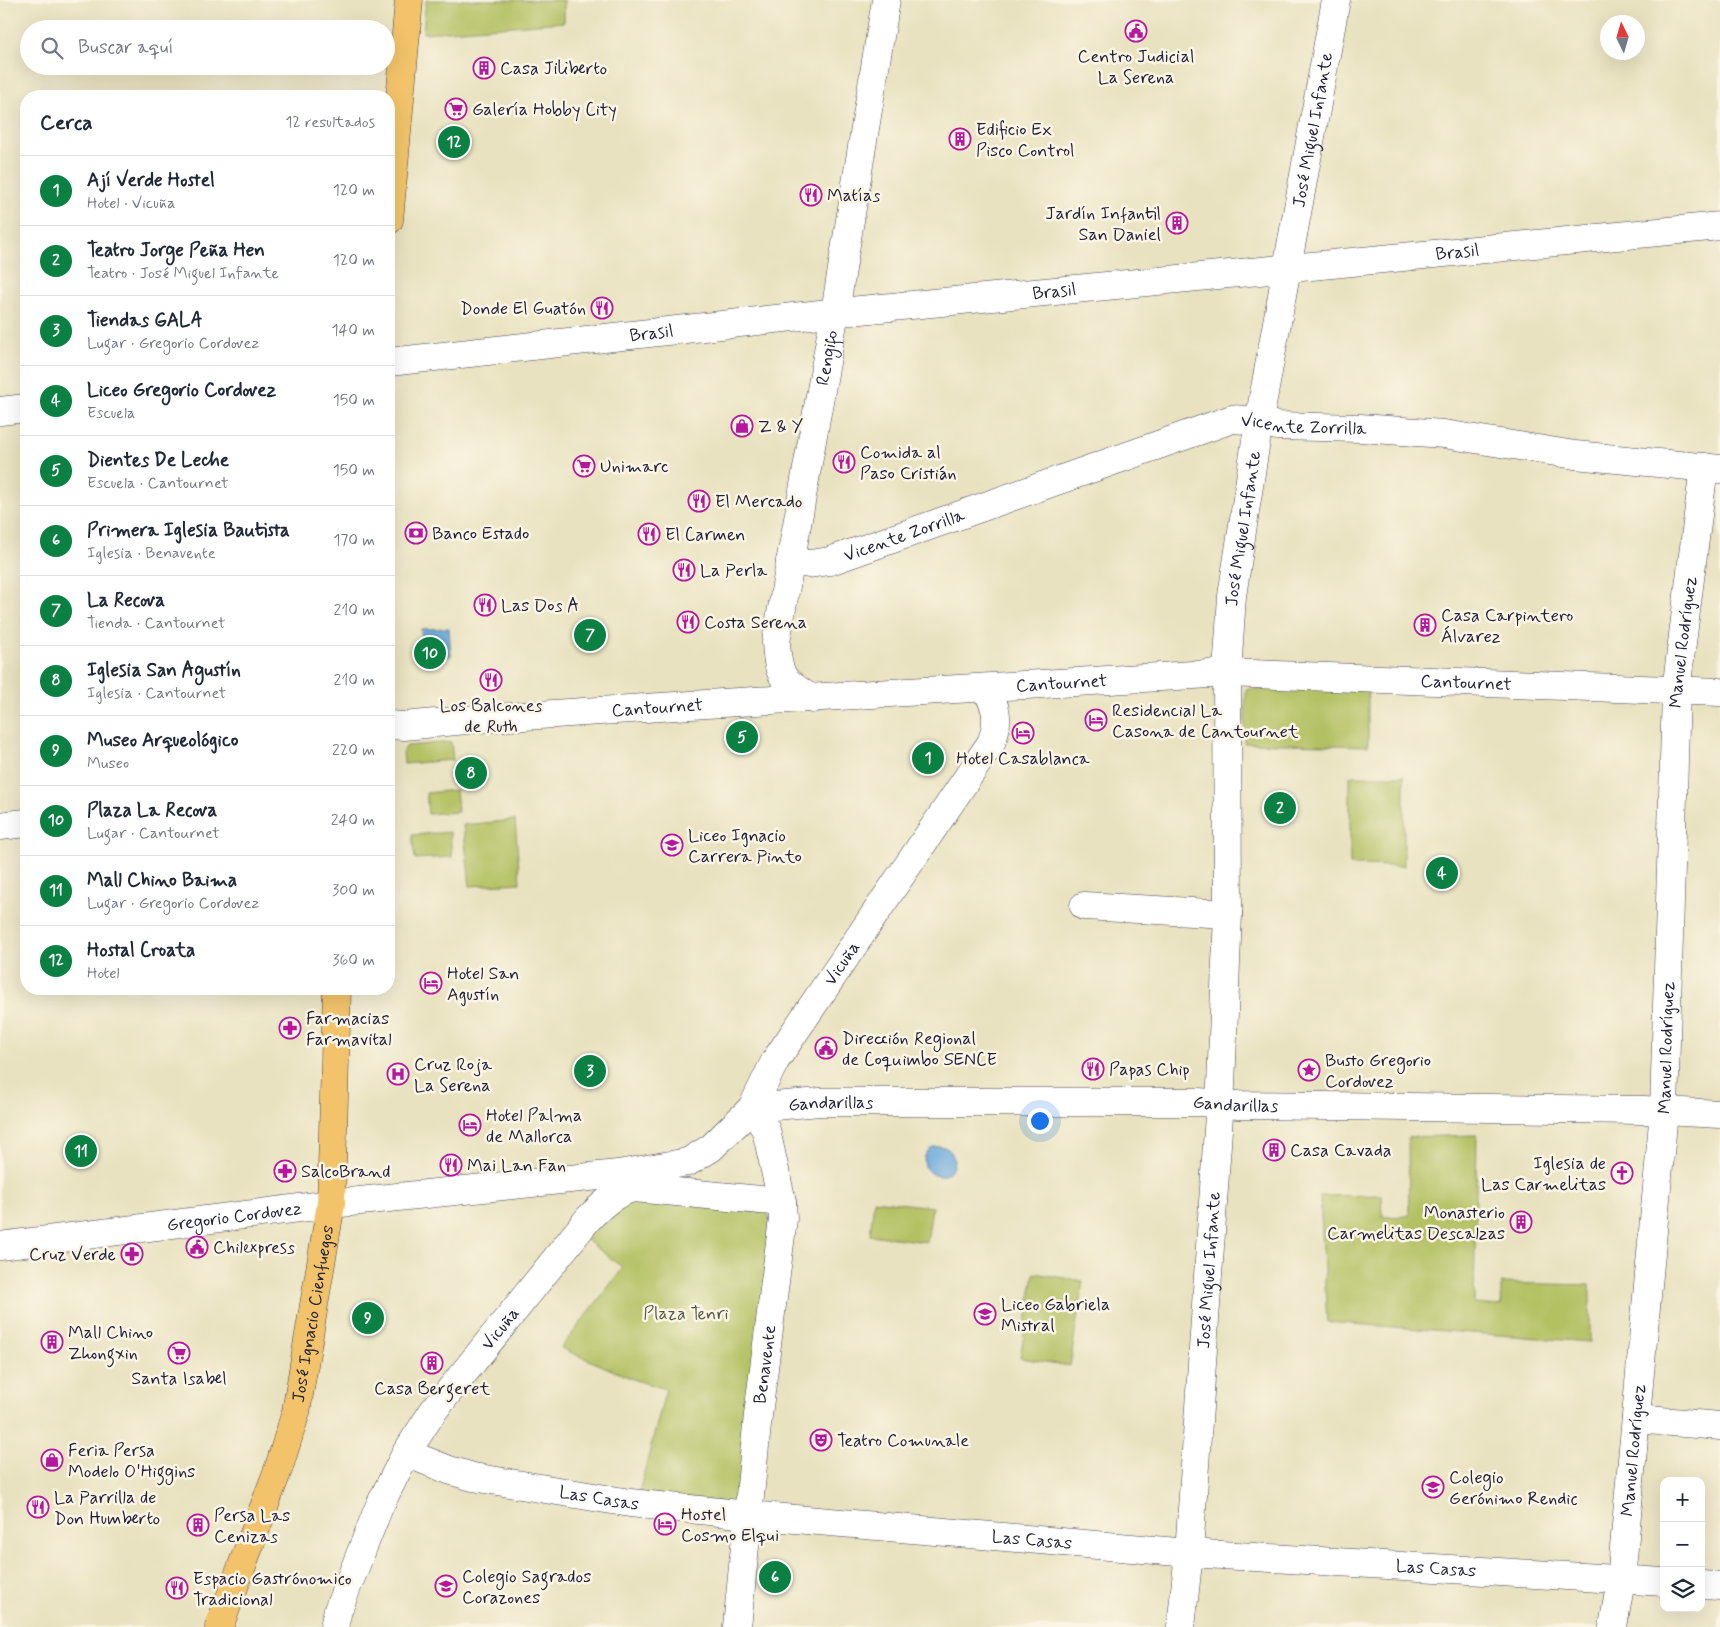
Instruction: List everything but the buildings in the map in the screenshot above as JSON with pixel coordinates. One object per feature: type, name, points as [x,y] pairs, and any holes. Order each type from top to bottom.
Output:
[{"type":"main road","points":[[395,154],[409,0]]},
{"type":"main road","name":"José Ignacio Cienfuegos","points":[[219,1627],[290,1436],[331,1204],[337,995]]},
{"type":"street","name":"Rengifo","points":[[812,698],[786,683],[777,658],[776,642],[886,0]]},
{"type":"street","name":"José Miguel Infante","points":[[1180,1627],[1189,1553],[1219,1104],[1228,914],[1226,672],[1237,555],[1259,421],[1336,0]]},
{"type":"street","name":"Brasil","points":[[395,361],[834,312],[1720,226]]},
{"type":"street","points":[[0,411],[20,409]]},
{"type":"street","name":"Vicente Zorrilla","points":[[790,561],[809,564],[830,562],[1222,422],[1241,419],[1277,426],[1360,428],[1444,434],[1575,455],[1712,468]]},
{"type":"street","name":"Manuel Rodríguez","points":[[1614,1627],[1621,1580],[1664,1111],[1676,691],[1712,468]]},
{"type":"street","name":"Cantournet","points":[[395,731],[477,719],[985,689],[1226,672],[1720,692]]},
{"type":"street","name":"Vicuña","points":[[618,1174],[688,1162],[711,1148],[752,1108],[775,1061],[991,743],[996,730],[997,719],[992,698],[985,689]]},
{"type":"street","points":[[0,826],[20,824]]},
{"type":"street","points":[[1084,906],[1228,914]]},
{"type":"street","name":"Gandarillas","points":[[752,1108],[820,1102],[1219,1104],[1664,1111],[1720,1114]]},
{"type":"street","name":"Benavente","points":[[737,1627],[758,1415],[781,1243],[782,1202],[766,1130],[752,1108]]},
{"type":"street","name":"Gregorio Cordovez","points":[[0,1246],[331,1204],[618,1174]]},
{"type":"street","points":[[571,1178],[583,1184],[591,1198],[588,1219]]},
{"type":"street","name":"Vicuña","points":[[334,1627],[338,1610],[379,1507],[406,1453],[434,1410],[588,1219],[620,1191],[634,1188],[782,1202]]},
{"type":"street","points":[[1636,1419],[1720,1426]]},
{"type":"street","name":"Las Casas","points":[[406,1453],[449,1470],[473,1477],[630,1503],[1189,1553],[1660,1582]]},
{"type":"street","points":[[1705,1585],[1720,1586]]},
{"type":"green space","points":[[426,0],[564,0],[564,22],[423,33]]},
{"type":"green space","points":[[1246,689],[1368,690],[1368,746],[1244,743]]},
{"type":"green space","points":[[451,742],[453,760],[404,764],[403,750],[407,746]]},
{"type":"green space","points":[[1350,776],[1404,776],[1404,866],[1350,865]]},
{"type":"green space","points":[[456,790],[458,812],[428,814],[426,793]]},
{"type":"green space","points":[[515,820],[520,883],[470,886],[463,825]]},
{"type":"green space","points":[[450,832],[452,857],[415,859],[412,835]]},
{"type":"green space","points":[[1477,1135],[1474,1304],[1501,1306],[1501,1283],[1590,1285],[1590,1342],[1327,1322],[1320,1196],[1382,1195],[1383,1217],[1409,1216],[1408,1137]]},
{"type":"green space","name":"Plaza Tenri","points":[[624,1196],[767,1212],[772,1226],[742,1505],[639,1492],[666,1389],[635,1380],[561,1348],[623,1268],[584,1238]]},
{"type":"green space","points":[[874,1200],[932,1207],[927,1242],[870,1235]]},
{"type":"green space","points":[[1034,1273],[1083,1281],[1070,1366],[1020,1358]]},
{"type":"water","points":[[449,628],[451,656],[423,658],[421,629]]},
{"type":"water","points":[[939,1146],[950,1150],[954,1161],[950,1172],[939,1176],[928,1172],[924,1161],[928,1150]]},
{"type":"place","name":"Centro Judicial La Serena","points":[[1136,31]]},
{"type":"place","name":"Casa Jiliberto","points":[[484,68]]},
{"type":"place","name":"Galería Hobby City","points":[[456,109]]},
{"type":"place","name":"Edificio Ex Pisco Control","points":[[960,139]]},
{"type":"place","name":"Hostal Croata","points":[[454,142]]},
{"type":"place","name":"Matías","points":[[811,195]]},
{"type":"place","name":"Jardín Infantil San Daniel","points":[[1177,223]]},
{"type":"place","name":"Donde El Guatón","points":[[602,308]]},
{"type":"place","name":"Z & Y","points":[[742,426]]},
{"type":"place","name":"Comida al Paso Cristián","points":[[844,462]]},
{"type":"place","name":"Unimarc","points":[[584,466]]},
{"type":"place","name":"El Mercado","points":[[699,501]]},
{"type":"place","name":"Banco Estado","points":[[416,533]]},
{"type":"place","name":"El Carmen","points":[[649,534]]},
{"type":"place","name":"La Perla","points":[[684,570]]},
{"type":"place","name":"Las Dos A","points":[[485,605]]},
{"type":"place","name":"Costa Serena","points":[[688,622]]},
{"type":"place","name":"Casa Carpintero Álvarez","points":[[1425,625]]},
{"type":"place","name":"La Recova","points":[[590,635]]},
{"type":"place","name":"Plaza La Recova","points":[[430,653]]},
{"type":"place","name":"Los Balcones de Ruth","points":[[491,680]]},
{"type":"place","name":"Residencial La Casona de Cantournet","points":[[1096,720]]},
{"type":"place","name":"Hotel Casablanca","points":[[1023,733]]},
{"type":"place","name":"Dientes De Leche","points":[[742,737]]},
{"type":"place","name":"Ají Verde Hostel","points":[[928,758]]},
{"type":"place","name":"Iglesia San Agustín","points":[[471,773]]},
{"type":"place","name":"Teatro Jorge Peña Hen","points":[[1280,808]]},
{"type":"place","name":"Liceo Ignacio Carrera Pinto","points":[[672,845]]},
{"type":"place","name":"Liceo Gregorio Cordovez","points":[[1442,873]]},
{"type":"place","name":"Hotel San Agustín","points":[[431,983]]},
{"type":"place","name":"Farmacias Farmavital","points":[[290,1028]]},
{"type":"place","name":"Dirección Regional de Coquimbo SENCE","points":[[826,1048]]},
{"type":"place","name":"Papas Chip","points":[[1093,1069]]},
{"type":"place","name":"Busto Gregorio Cordovez","points":[[1309,1070]]},
{"type":"place","name":"Tiendas GALA","points":[[590,1071]]},
{"type":"place","name":"Cruz Roja La Serena","points":[[398,1074]]},
{"type":"place","name":"Hotel Palma de Mallorca","points":[[470,1125]]},
{"type":"place","name":"Casa Cavada","points":[[1274,1150]]},
{"type":"place","name":"Mall Chino Baima","points":[[81,1151]]},
{"type":"place","name":"Mai Lan Fan","points":[[451,1165]]},
{"type":"place","name":"SalcoBrand","points":[[285,1171]]},
{"type":"place","name":"Iglesia de Las Carmelitas","points":[[1622,1173]]},
{"type":"place","name":"Monasterio Carmelitas Descalzas","points":[[1521,1222]]},
{"type":"place","name":"Chilexpress","points":[[197,1247]]},
{"type":"place","name":"Cruz Verde","points":[[132,1254]]},
{"type":"place","name":"Liceo Gabriela Mistral","points":[[985,1314]]},
{"type":"place","name":"Museo Arqueológico","points":[[368,1318]]},
{"type":"place","name":"Mall Chino Zhongxin","points":[[52,1342]]},
{"type":"place","name":"Santa Isabel","points":[[179,1353]]},
{"type":"place","name":"Casa Bergeret","points":[[432,1363]]},
{"type":"place","name":"Teatro Comunale","points":[[821,1440]]},
{"type":"place","name":"Feria Persa Modelo O'Higgins","points":[[52,1460]]},
{"type":"place","name":"Colegio Gerónimo Rendic","points":[[1433,1487]]},
{"type":"place","name":"La Parrilla de Don Humberto","points":[[38,1507]]},
{"type":"place","name":"Hostel Cosmo Elqui","points":[[665,1524]]},
{"type":"place","name":"Persa Las Cenizas","points":[[198,1525]]},
{"type":"place","name":"Primera Iglesia Bautista","points":[[775,1577]]},
{"type":"place","name":"Colegio Sagrados Corazones","points":[[446,1586]]},
{"type":"place","name":"Espacio Gastrónomico Tradicional","points":[[177,1588]]}]
